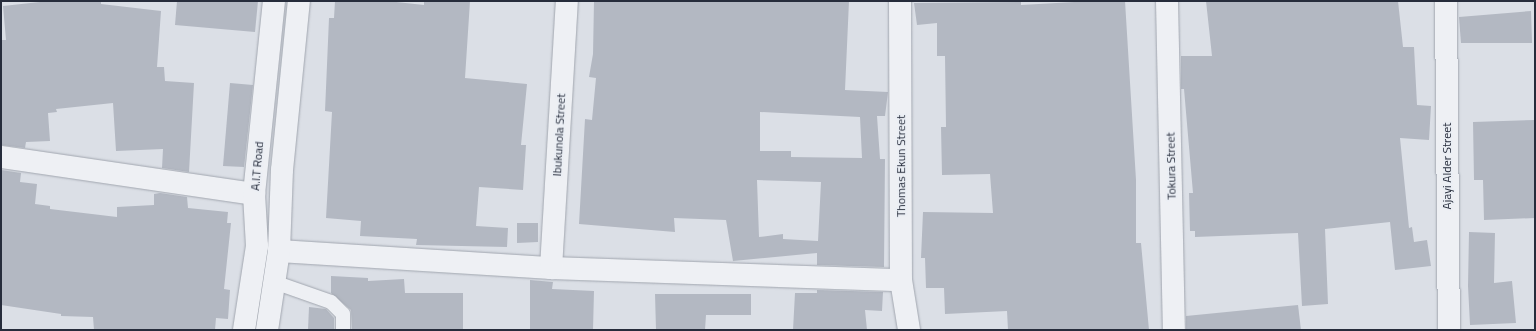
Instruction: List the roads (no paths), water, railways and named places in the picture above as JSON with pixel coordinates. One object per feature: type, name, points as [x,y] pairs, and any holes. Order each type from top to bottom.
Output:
[{"type":"street","name":"A.I.T Road","points":[[244,330],[257,246],[254,194],[274,1]]},
{"type":"street","name":"A.I.T Road","points":[[267,330],[279,251],[282,170],[299,1]]},
{"type":"street","name":"Ibukunola Street","points":[[551,268],[567,1]]},
{"type":"street","name":"Thomas Ekun Street","points":[[900,1],[902,280],[909,330]]},
{"type":"street","name":"Tokura Street","points":[[1167,1],[1174,330]]},
{"type":"street","name":"Ajayi Alder Street","points":[[1446,1],[1449,330]]},
{"type":"street","points":[[1,157],[254,194]]},
{"type":"street","points":[[279,251],[551,268],[902,280]]},
{"type":"lane","points":[[274,282],[331,302],[343,314],[343,330]]}]
